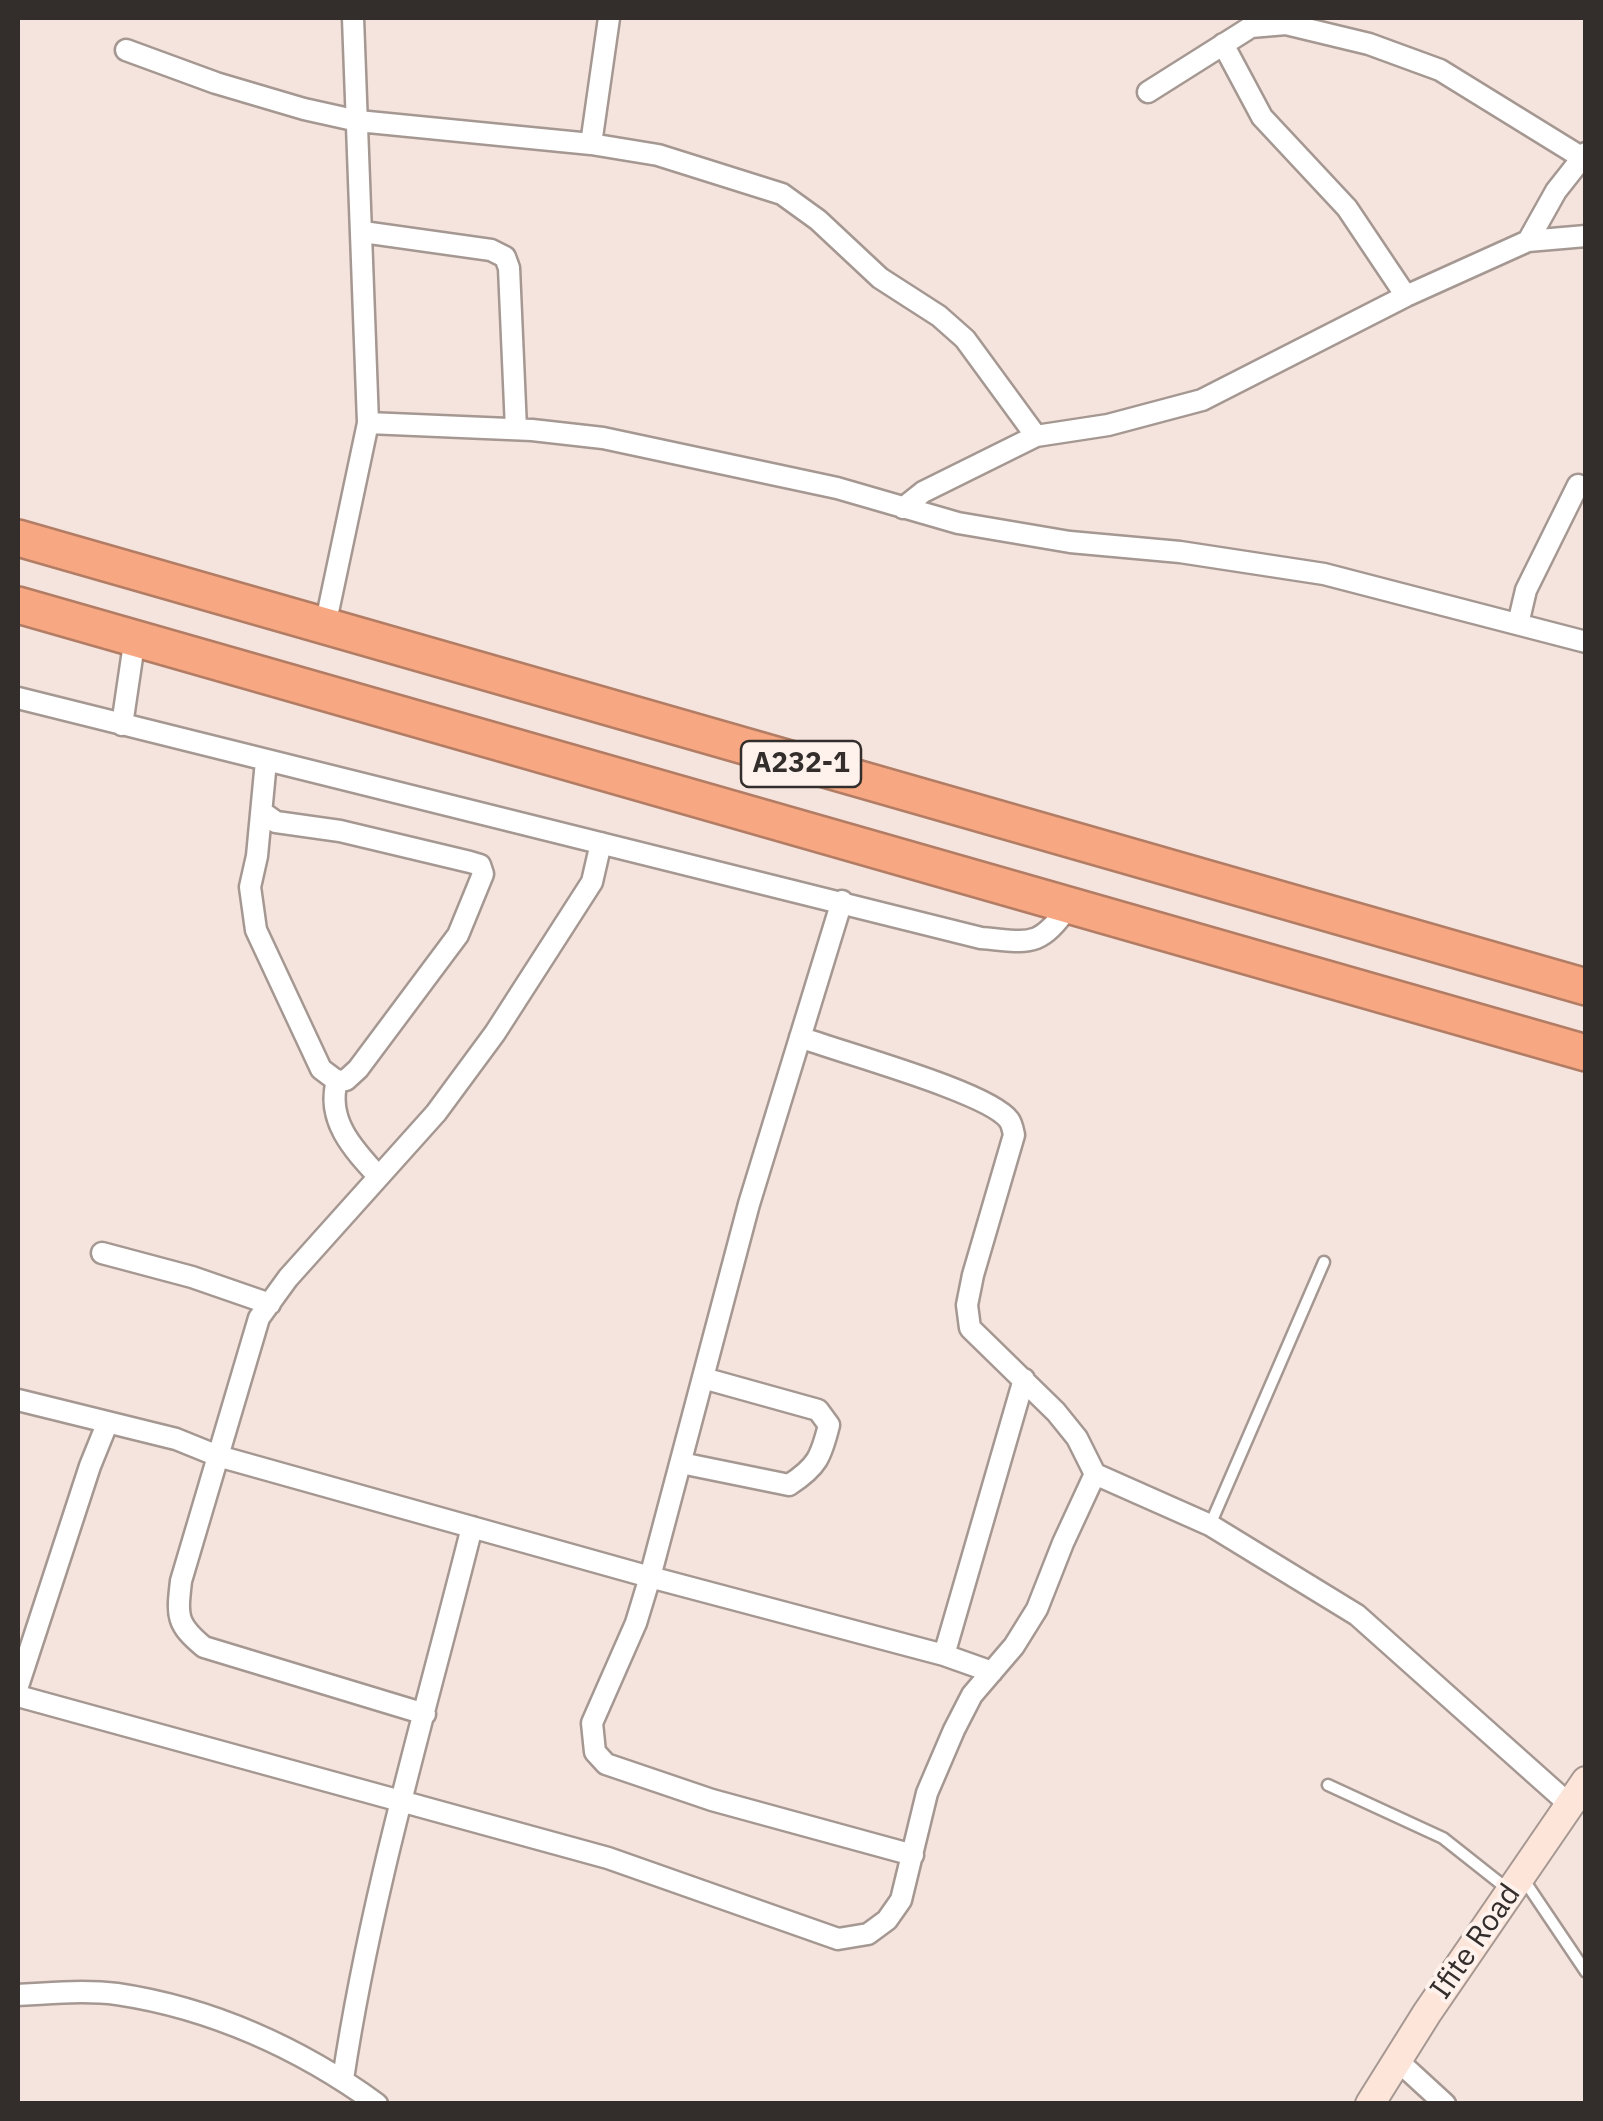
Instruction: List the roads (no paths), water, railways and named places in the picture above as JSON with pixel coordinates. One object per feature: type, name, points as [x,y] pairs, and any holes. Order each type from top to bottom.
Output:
[{"type":"highway","name":"A232-1","points":[[18,538],[1586,988]]},
{"type":"highway","name":"A232-1","points":[[18,605],[1586,1053]]},
{"type":"street","points":[[325,626],[368,423],[353,18]]},
{"type":"street","points":[[591,144],[608,18]]},
{"type":"street","points":[[1148,92],[1251,27],[1286,24],[1369,44],[1440,70],[1583,155],[1556,191],[1528,242]]},
{"type":"street","points":[[1223,44],[1262,117],[1347,208],[1406,296]]},
{"type":"street","points":[[126,50],[304,110],[358,121],[591,144],[658,155],[782,194],[818,220],[880,278],[939,316],[964,339],[1036,436]]},
{"type":"street","points":[[363,232],[491,250],[505,257],[509,268],[516,429]]},
{"type":"street","points":[[904,508],[923,492],[1036,436],[1108,425],[1202,400],[1406,296],[1528,242],[1586,236]]},
{"type":"street","points":[[368,423],[516,429],[603,438],[838,488],[958,523],[1055,540],[1270,564],[1586,642]]},
{"type":"street","points":[[1518,624],[1526,590],[1578,485]]},
{"type":"street","points":[[122,726],[135,637]]},
{"type":"street","points":[[18,698],[981,938],[1029,942],[1050,932],[1068,906]]},
{"type":"street","points":[[262,812],[276,822],[340,831],[470,862],[480,866],[483,874],[458,935],[346,1080],[337,1081],[322,1069],[256,930],[250,887],[266,761]]},
{"type":"street","points":[[425,1714],[204,1647],[184,1631],[177,1612],[181,1581],[260,1318],[436,1113],[495,1033],[592,882],[601,843]]},
{"type":"street","points":[[842,902],[749,1204],[650,1577],[625,1649],[592,1723],[595,1752],[606,1764],[712,1800],[912,1855]]},
{"type":"street","points":[[800,1037],[870,1058],[962,1094],[1009,1119],[1014,1135],[967,1305],[970,1328],[1024,1379],[1077,1438],[1096,1474],[1210,1525],[1357,1615],[1570,1805]]},
{"type":"street","points":[[337,1081],[334,1111],[358,1154],[378,1176]]},
{"type":"street","points":[[102,1253],[192,1277],[270,1304]]},
{"type":"street","points":[[681,1463],[789,1485],[812,1470],[829,1425],[818,1410],[703,1378]]},
{"type":"street","points":[[944,1655],[1024,1379]]},
{"type":"street","points":[[18,1400],[176,1439],[218,1456],[944,1655],[992,1672]]},
{"type":"street","points":[[18,1686],[107,1424]]},
{"type":"street","points":[[18,1696],[608,1858],[838,1939],[868,1934],[887,1920],[901,1900],[927,1793],[954,1730],[972,1695],[1038,1610],[1063,1542],[1096,1474]]},
{"type":"street","points":[[343,2079],[376,1894],[472,1527]]},
{"type":"street","name":"Ifite Road","points":[[1370,2104],[1586,1781]]},
{"type":"street","points":[[18,1996],[114,1994],[172,2006],[276,2042],[343,2079],[376,2104]]},
{"type":"street","points":[[1397,2060],[1446,2104]]},
{"type":"lane","points":[[1210,1525],[1324,1262]]},
{"type":"lane","points":[[1328,1785],[1443,1838],[1516,1884],[1586,1972]]}]
